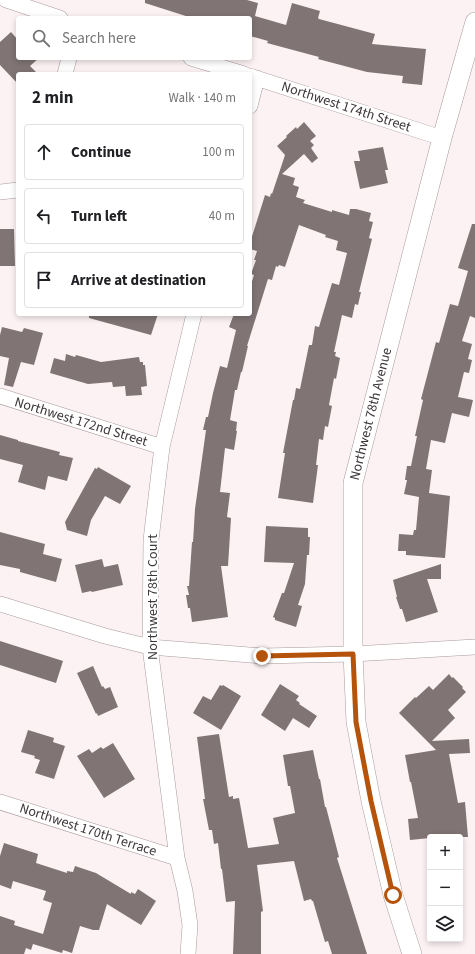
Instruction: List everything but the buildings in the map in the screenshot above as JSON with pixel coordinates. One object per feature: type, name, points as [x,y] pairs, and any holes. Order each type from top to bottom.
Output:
[{"type":"street","points":[[6,0],[54,16]]},
{"type":"street","name":"Northwest 78th Avenue","points":[[412,954],[393,895],[371,801],[356,722],[353,654],[353,483],[442,138],[475,22]]},
{"type":"street","points":[[66,72],[68,60]]},
{"type":"street","name":"Northwest 174th Street","points":[[198,60],[238,72]]},
{"type":"street","name":"Northwest 174th Street","points":[[252,76],[442,138]]},
{"type":"street","points":[[0,192],[16,190]]},
{"type":"street","name":"Northwest 78th Court","points":[[188,954],[190,925],[185,891],[177,858],[150,647],[151,540],[162,447],[194,316]]},
{"type":"street","name":"Northwest 172nd Street","points":[[0,396],[162,447]]},
{"type":"street","points":[[0,604],[104,636],[150,647],[262,656],[353,654],[475,647]]},
{"type":"street","name":"Northwest 170th Terrace","points":[[0,802],[177,858]]},
{"type":"route","points":[[262,656],[353,654],[356,722],[371,801],[393,895]]}]
